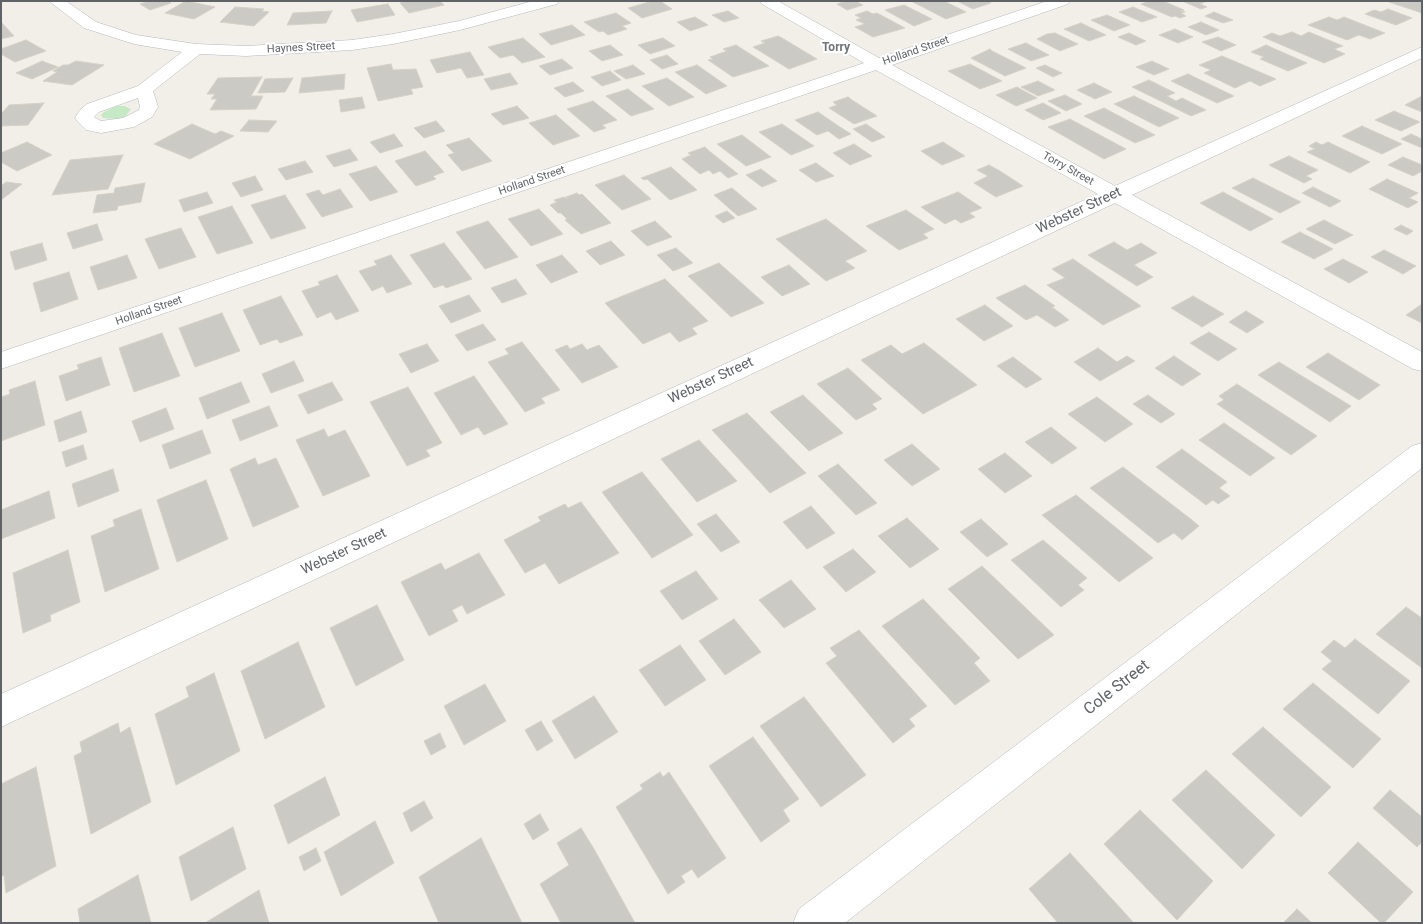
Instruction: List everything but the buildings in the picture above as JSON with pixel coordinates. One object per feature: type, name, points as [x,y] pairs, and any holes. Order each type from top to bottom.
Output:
[{"type":"street","name":"Haynes Street","points":[[56,1],[79,19],[104,30],[153,43],[196,49],[246,51],[352,45],[433,31],[552,1]]},
{"type":"street","name":"Torry Street","points":[[768,1],[878,64],[1422,363]]},
{"type":"street","name":"Holland Street","points":[[1,361],[1064,1]]},
{"type":"street","points":[[144,90],[196,49]]},
{"type":"street","name":"Webster Street","points":[[1,711],[1422,52]]},
{"type":"street","name":"Cole Street","points":[[813,923],[1422,453]]},
{"type":"green space","points":[[117,106],[131,109],[125,117],[117,119],[103,118],[101,115],[104,112]]},
{"type":"district","name":"Torry","points":[[836,48]]}]
